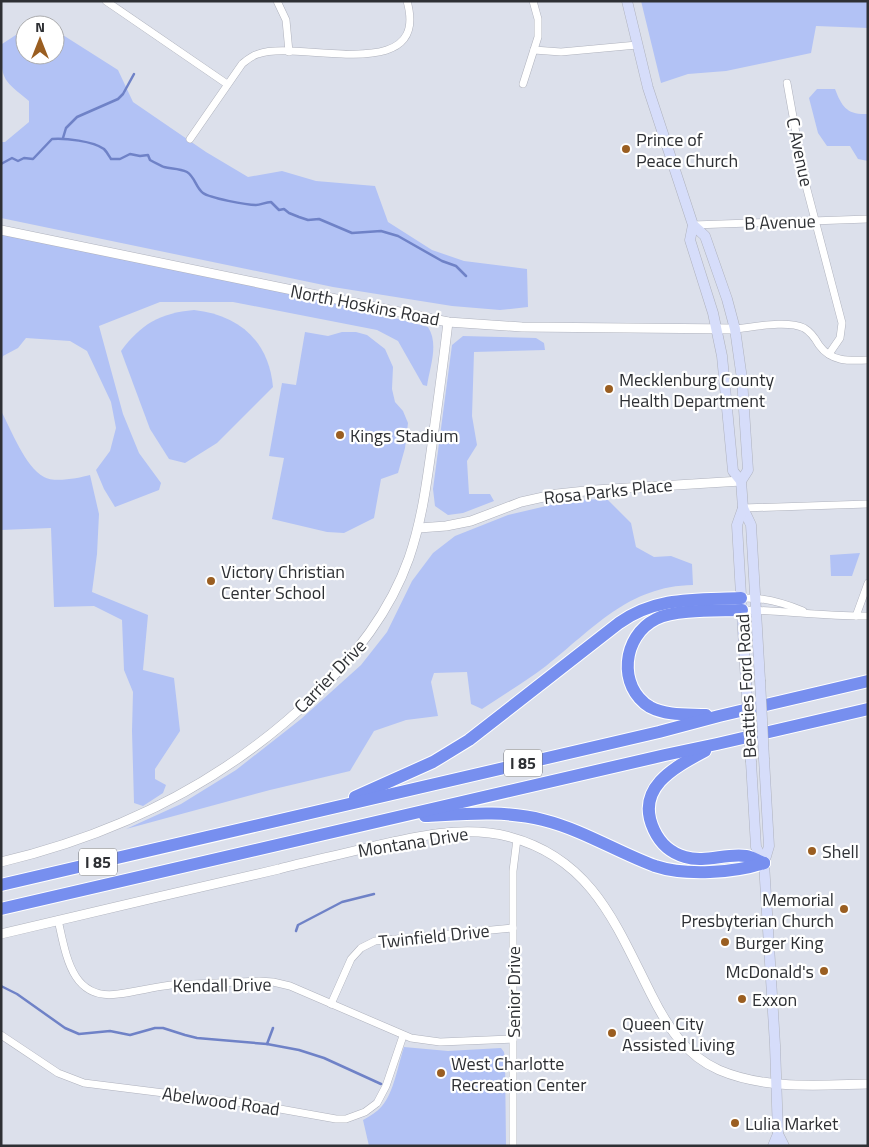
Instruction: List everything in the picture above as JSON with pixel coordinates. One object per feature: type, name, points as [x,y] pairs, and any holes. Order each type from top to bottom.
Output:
[{"type":"highway","points":[[327,809],[414,771],[469,740],[635,613],[650,606],[667,602],[742,604]]},
{"type":"highway","points":[[719,716],[669,713],[656,710],[644,703],[635,693],[629,682],[627,669],[629,654],[633,642],[640,631],[650,622],[663,616],[742,604]]},
{"type":"highway","name":"I 85","points":[[1,885],[659,732],[868,681]]},
{"type":"highway","name":"I 85","points":[[1,909],[665,754],[868,709]]},
{"type":"highway","points":[[716,744],[679,765],[660,781],[650,803],[649,815],[652,826],[657,837],[665,845],[683,856],[699,859],[746,856],[764,863]]},
{"type":"highway","points":[[392,818],[482,813],[503,813],[529,817],[569,828],[655,866],[677,871],[746,869],[764,863]]},
{"type":"main road","name":"Beatties Ford Road","points":[[627,1],[661,131],[693,225],[705,236],[727,299],[735,329],[742,379],[748,470],[742,480],[743,508],[737,525],[756,847],[764,863]]},
{"type":"main road","name":"Beatties Ford Road","points":[[693,225],[690,240],[716,328],[723,368],[733,471],[742,480]]},
{"type":"main road","name":"Beatties Ford Road","points":[[743,508],[751,525],[769,846],[764,863],[778,1134],[784,1146]]},
{"type":"main road","name":"Beatties Ford Road","points":[[773,1146],[778,1134]]},
{"type":"street","points":[[106,1],[227,84]]},
{"type":"street","points":[[277,1],[286,20],[289,52]]},
{"type":"street","points":[[190,139],[227,84],[249,58],[267,52],[360,53],[390,50],[402,41],[410,29],[410,13],[407,1]]},
{"type":"street","points":[[523,84],[538,43],[538,19],[533,1]]},
{"type":"street","points":[[534,50],[561,52],[638,45]]},
{"type":"street","name":"C Avenue","points":[[786,83],[804,178],[842,323],[840,338],[829,354]]},
{"type":"street","name":"B Avenue","points":[[693,225],[868,218]]},
{"type":"street","name":"North Hoskins Road","points":[[1,230],[448,322],[522,327],[735,329]]},
{"type":"street","name":"Carrier Drive","points":[[1,862],[72,842],[148,812],[214,775],[269,735],[327,683],[370,634],[399,584],[419,528],[448,322]]},
{"type":"street","points":[[735,329],[786,325],[797,326],[812,334],[829,354],[843,360],[868,360]]},
{"type":"street","name":"Rosa Parks Place","points":[[419,528],[465,522],[521,502],[557,494],[742,480]]},
{"type":"street","points":[[743,508],[868,504]]},
{"type":"street","points":[[856,616],[868,583]]},
{"type":"street","points":[[742,604],[755,597],[793,606],[806,612]]},
{"type":"street","points":[[742,604],[756,610],[868,616]]},
{"type":"street","name":"Montana Drive","points":[[1,934],[377,846],[450,833],[494,833],[517,838],[560,860],[580,876],[596,893],[610,914],[667,1024],[686,1048],[704,1062],[719,1070],[744,1078],[776,1084],[868,1084]]},
{"type":"street","name":"Senior Drive","points":[[513,1146],[513,861],[517,838]]},
{"type":"street","name":"Kendall Drive","points":[[58,920],[70,969],[81,984],[100,994],[118,994],[157,986],[264,981],[290,986],[403,1036],[440,1042],[513,1039]]},
{"type":"street","name":"Twinfield Drive","points":[[331,1004],[351,959],[355,953],[367,944],[390,939],[513,928]]},
{"type":"street","name":"Abelwood Road","points":[[1,1035],[58,1073],[84,1083],[252,1104],[336,1119],[356,1117],[370,1110],[377,1103],[386,1086],[403,1036]]},
{"type":"shaded area","points":[[641,1],[868,1],[868,28],[816,26],[811,53],[726,71],[688,74],[661,83]]},
{"type":"shaded area","points":[[15,36],[15,65],[65,65],[65,36],[118,70],[133,102],[206,152],[248,177],[282,171],[316,181],[375,186],[388,222],[432,250],[464,261],[527,269],[528,307],[500,310],[452,306],[333,287],[1,218],[1,142],[5,142],[29,122],[29,101],[9,84],[3,73],[2,44]]},
{"type":"shaded area","points":[[817,89],[835,89],[846,109],[855,113],[868,114],[868,161],[858,159],[850,146],[827,146],[818,133],[809,98]]},
{"type":"shaded area","points":[[1,234],[342,304],[428,327],[433,341],[433,348],[427,386],[423,385],[398,341],[377,330],[233,302],[160,302],[99,326],[123,414],[139,453],[161,483],[159,490],[115,507],[104,489],[96,470],[110,451],[116,428],[111,402],[87,351],[70,341],[26,338],[18,348],[3,356],[1,362]]},
{"type":"shaded area","points":[[194,310],[225,318],[238,324],[249,333],[265,356],[273,387],[217,443],[185,463],[169,459],[150,429],[121,351],[136,334],[152,322],[171,314]]},
{"type":"shaded area","name":"Kings Stadium","points":[[305,332],[328,336],[342,332],[356,332],[367,335],[385,349],[393,367],[392,389],[395,402],[403,411],[408,423],[405,448],[398,473],[381,479],[374,518],[344,533],[327,532],[272,519],[284,458],[269,456],[282,383],[296,385]]},
{"type":"shaded area","points":[[463,336],[536,338],[544,343],[545,350],[474,352],[472,416],[477,445],[467,461],[469,494],[490,494],[494,501],[463,513],[448,515],[435,506],[433,489],[452,345]]},
{"type":"shaded area","points":[[1,411],[25,456],[37,472],[48,479],[54,480],[73,479],[90,475],[99,514],[97,554],[92,592],[148,615],[143,670],[174,678],[180,731],[155,769],[155,779],[166,785],[163,793],[143,806],[134,803],[133,692],[124,670],[122,620],[94,606],[54,607],[51,528],[1,530]]},
{"type":"shaded area","points":[[607,499],[631,523],[636,547],[654,557],[671,556],[692,564],[693,585],[670,587],[630,601],[596,624],[538,672],[482,709],[471,704],[467,672],[434,673],[431,682],[438,716],[406,720],[374,731],[350,771],[270,790],[126,829],[181,804],[236,770],[301,719],[361,665],[387,632],[412,581],[433,553],[455,536],[508,515],[572,500]]},
{"type":"shaded area","points":[[860,553],[852,576],[831,576],[830,555]]},
{"type":"shaded area","points":[[404,1047],[448,1051],[501,1048],[505,1059],[506,1146],[369,1146],[363,1120],[382,1106],[390,1093]]},
{"type":"waterway","points":[[63,138],[66,128],[77,117],[118,99],[123,94],[134,74]]},
{"type":"waterway","points":[[1,164],[12,158],[18,161],[24,158],[33,159],[52,139],[86,142],[99,146],[104,149],[111,159],[120,159],[130,154],[148,155],[150,160],[164,167],[187,172],[201,191],[207,195],[251,205],[271,202],[279,210],[284,209],[289,213],[308,220],[319,219],[352,233],[381,231],[398,236],[442,261],[456,266],[466,276]]},
{"type":"waterway","points":[[296,931],[298,925],[342,902],[374,894]]},
{"type":"waterway","points":[[1,986],[17,994],[65,1028],[79,1034],[110,1031],[130,1035],[155,1028],[163,1028],[197,1038],[267,1044],[299,1050],[324,1058],[381,1084]]},
{"type":"waterway","points":[[267,1044],[273,1028]]},
{"type":"place","name":"Prince of Peace Church","points":[[626,149]]},
{"type":"place","name":"Mecklenburg County Health Department","points":[[609,389]]},
{"type":"place","name":"Kings Stadium","points":[[340,435]]},
{"type":"place","name":"Victory Christian Center School","points":[[211,581]]},
{"type":"place","name":"Shell","points":[[812,851]]},
{"type":"place","name":"Memorial Presbyterian Church","points":[[844,909]]},
{"type":"place","name":"Burger King","points":[[725,942]]},
{"type":"place","name":"McDonald's","points":[[824,971]]},
{"type":"place","name":"Exxon","points":[[742,999]]},
{"type":"place","name":"Queen City Assisted Living","points":[[612,1033]]},
{"type":"place","name":"West Charlotte Recreation Center","points":[[441,1073]]},
{"type":"place","name":"Lulia Market","points":[[735,1123]]}]
